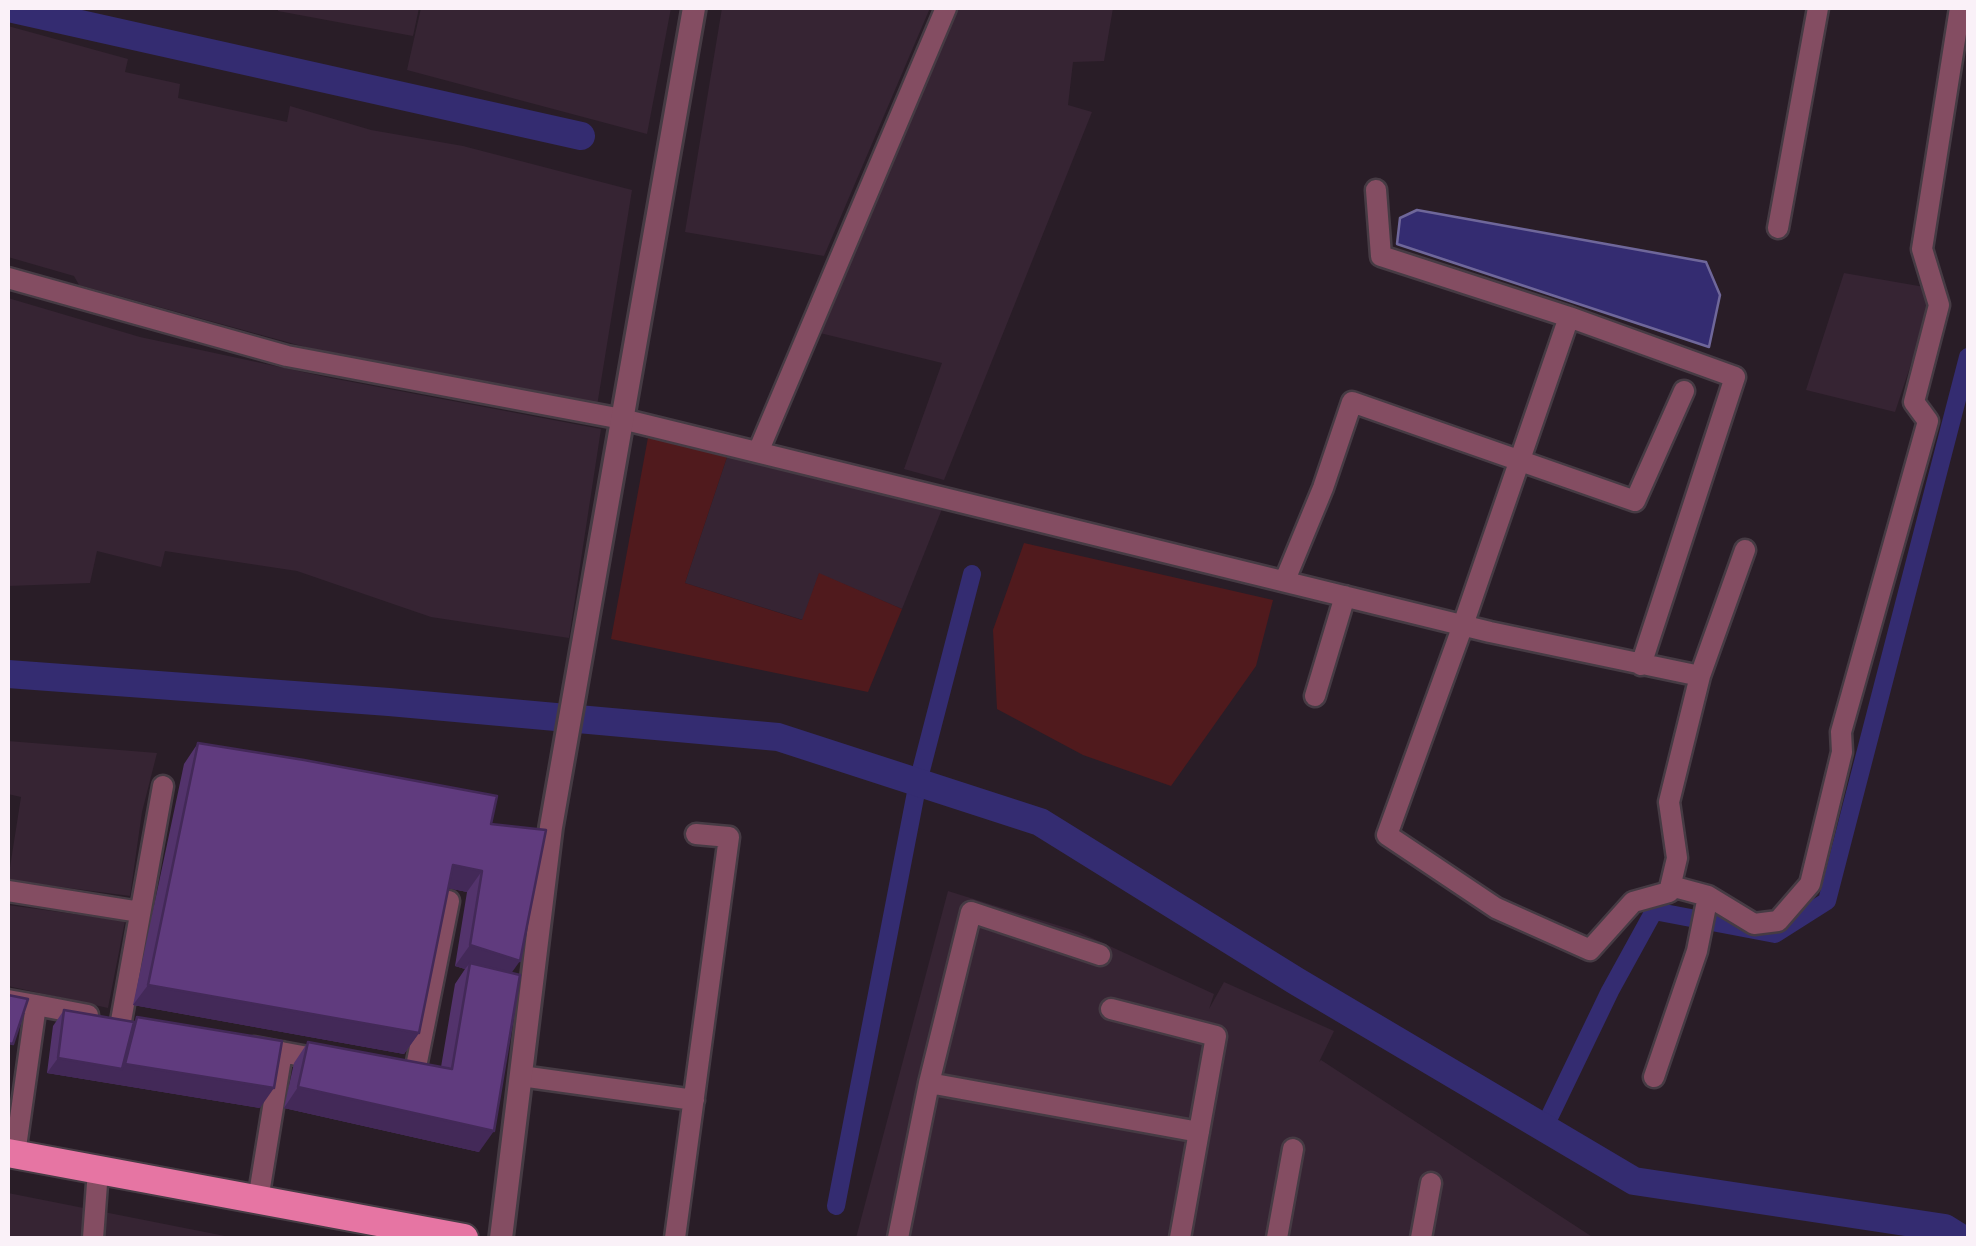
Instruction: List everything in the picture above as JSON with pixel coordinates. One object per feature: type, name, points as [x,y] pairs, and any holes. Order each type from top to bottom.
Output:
[{"type":"main road","points":[[11,1153],[464,1238]]},
{"type":"street","points":[[501,1238],[560,777],[694,8]]},
{"type":"street","points":[[758,452],[946,8]]},
{"type":"street","points":[[1778,228],[1818,8]]},
{"type":"street","points":[[1671,886],[1708,896],[1754,924],[1778,922],[1810,884],[1842,752],[1841,732],[1928,421],[1914,402],[1938,306],[1922,249],[1960,8]]},
{"type":"street","points":[[1376,190],[1381,256],[1570,317],[1735,377],[1641,665]]},
{"type":"street","points":[[8,278],[287,356],[622,420],[1464,626],[1700,676]]},
{"type":"street","points":[[1570,317],[1464,626],[1386,835],[1496,908],[1590,950],[1633,902],[1669,892],[1677,858],[1670,802],[1700,676],[1745,550]]},
{"type":"street","points":[[1284,580],[1352,402],[1636,501],[1684,391]]},
{"type":"street","points":[[1315,696],[1345,596]]},
{"type":"street","points":[[8,1000],[130,1023],[140,912],[163,786]]},
{"type":"street","points":[[675,1238],[729,837],[696,834]]},
{"type":"street","points":[[8,891],[140,912]]},
{"type":"street","points":[[1654,1077],[1698,951],[1708,896]]},
{"type":"street","points":[[376,1070],[414,1077],[449,901]]},
{"type":"street","points":[[898,1238],[929,1083],[971,912],[1100,956]]},
{"type":"street","points":[[11,1153],[36,1005]]},
{"type":"street","points":[[1110,1008],[1216,1036],[1180,1238]]},
{"type":"street","points":[[228,1042],[338,1062]]},
{"type":"street","points":[[258,1200],[282,1052]]},
{"type":"street","points":[[521,1076],[694,1100]]},
{"type":"street","points":[[929,1083],[1199,1132]]},
{"type":"street","points":[[1277,1238],[1293,1148]]},
{"type":"street","points":[[93,1238],[98,1170]]},
{"type":"street","points":[[1421,1238],[1430,1183]]},
{"type":"shaded area","points":[[278,8],[419,8],[413,36]]},
{"type":"shaded area","points":[[421,8],[671,8],[647,134],[407,70]]},
{"type":"shaded area","points":[[722,8],[930,8],[824,256],[685,232]]},
{"type":"shaded area","points":[[956,8],[1113,8],[1104,61],[1073,62],[1068,105],[1092,112],[944,480],[904,469],[942,363],[820,333],[905,105],[916,107]]},
{"type":"shaded area","points":[[8,26],[128,59],[125,72],[180,84],[178,98],[287,122],[290,106],[371,130],[463,146],[632,190],[597,406],[327,353],[79,285],[74,276],[8,257]]},
{"type":"shaded area","points":[[1417,210],[1706,262],[1720,295],[1709,347],[1397,244],[1400,218]]},
{"type":"shaded area","points":[[1844,273],[1936,289],[1895,412],[1806,390]]},
{"type":"shaded area","points":[[8,298],[140,337],[601,429],[569,638],[431,617],[297,571],[165,551],[161,567],[97,551],[90,583],[8,586]]},
{"type":"shaded area","points":[[649,432],[728,454],[685,583],[802,620],[819,573],[902,609],[868,692],[611,639]]},
{"type":"shaded area","points":[[728,454],[942,509],[902,609],[819,574],[803,620],[685,583]]},
{"type":"shaded area","points":[[1024,543],[1273,600],[1256,666],[1171,786],[1083,755],[997,709],[993,630]]},
{"type":"shaded area","points":[[8,741],[157,753],[142,812],[130,896],[8,880],[21,797],[8,794]]},
{"type":"shaded area","points":[[948,891],[1079,932],[1214,994],[1209,1009],[1224,982],[1334,1031],[1319,1062],[1594,1238],[856,1238]]},
{"type":"shaded area","points":[[8,905],[125,921],[108,1008],[8,986]]},
{"type":"shaded area","points":[[8,1193],[230,1237],[241,1238],[8,1238]]},
{"type":"building","points":[[198,743],[497,796],[491,824],[546,830],[520,961],[470,945],[482,871],[453,865],[419,1033],[148,985]]},
{"type":"building","points":[[470,963],[520,975],[494,1131],[298,1087],[308,1042],[452,1069]]},
{"type":"building","points":[[8,995],[28,999],[13,1044],[8,1043]]},
{"type":"building","points":[[64,1010],[134,1022],[122,1069],[58,1058]]},
{"type":"building","points":[[137,1017],[282,1041],[274,1088],[125,1064]]},
{"type":"waterway","points":[[9,8],[581,136]]},
{"type":"waterway","points":[[1544,1128],[1610,991],[1654,911],[1775,934],[1827,901],[1968,357]]},
{"type":"waterway","points":[[836,1206],[918,782],[972,574]]},
{"type":"waterway","points":[[8,674],[389,702],[778,737],[1040,822],[1296,981],[1634,1181],[1945,1228],[1961,1238]]}]
